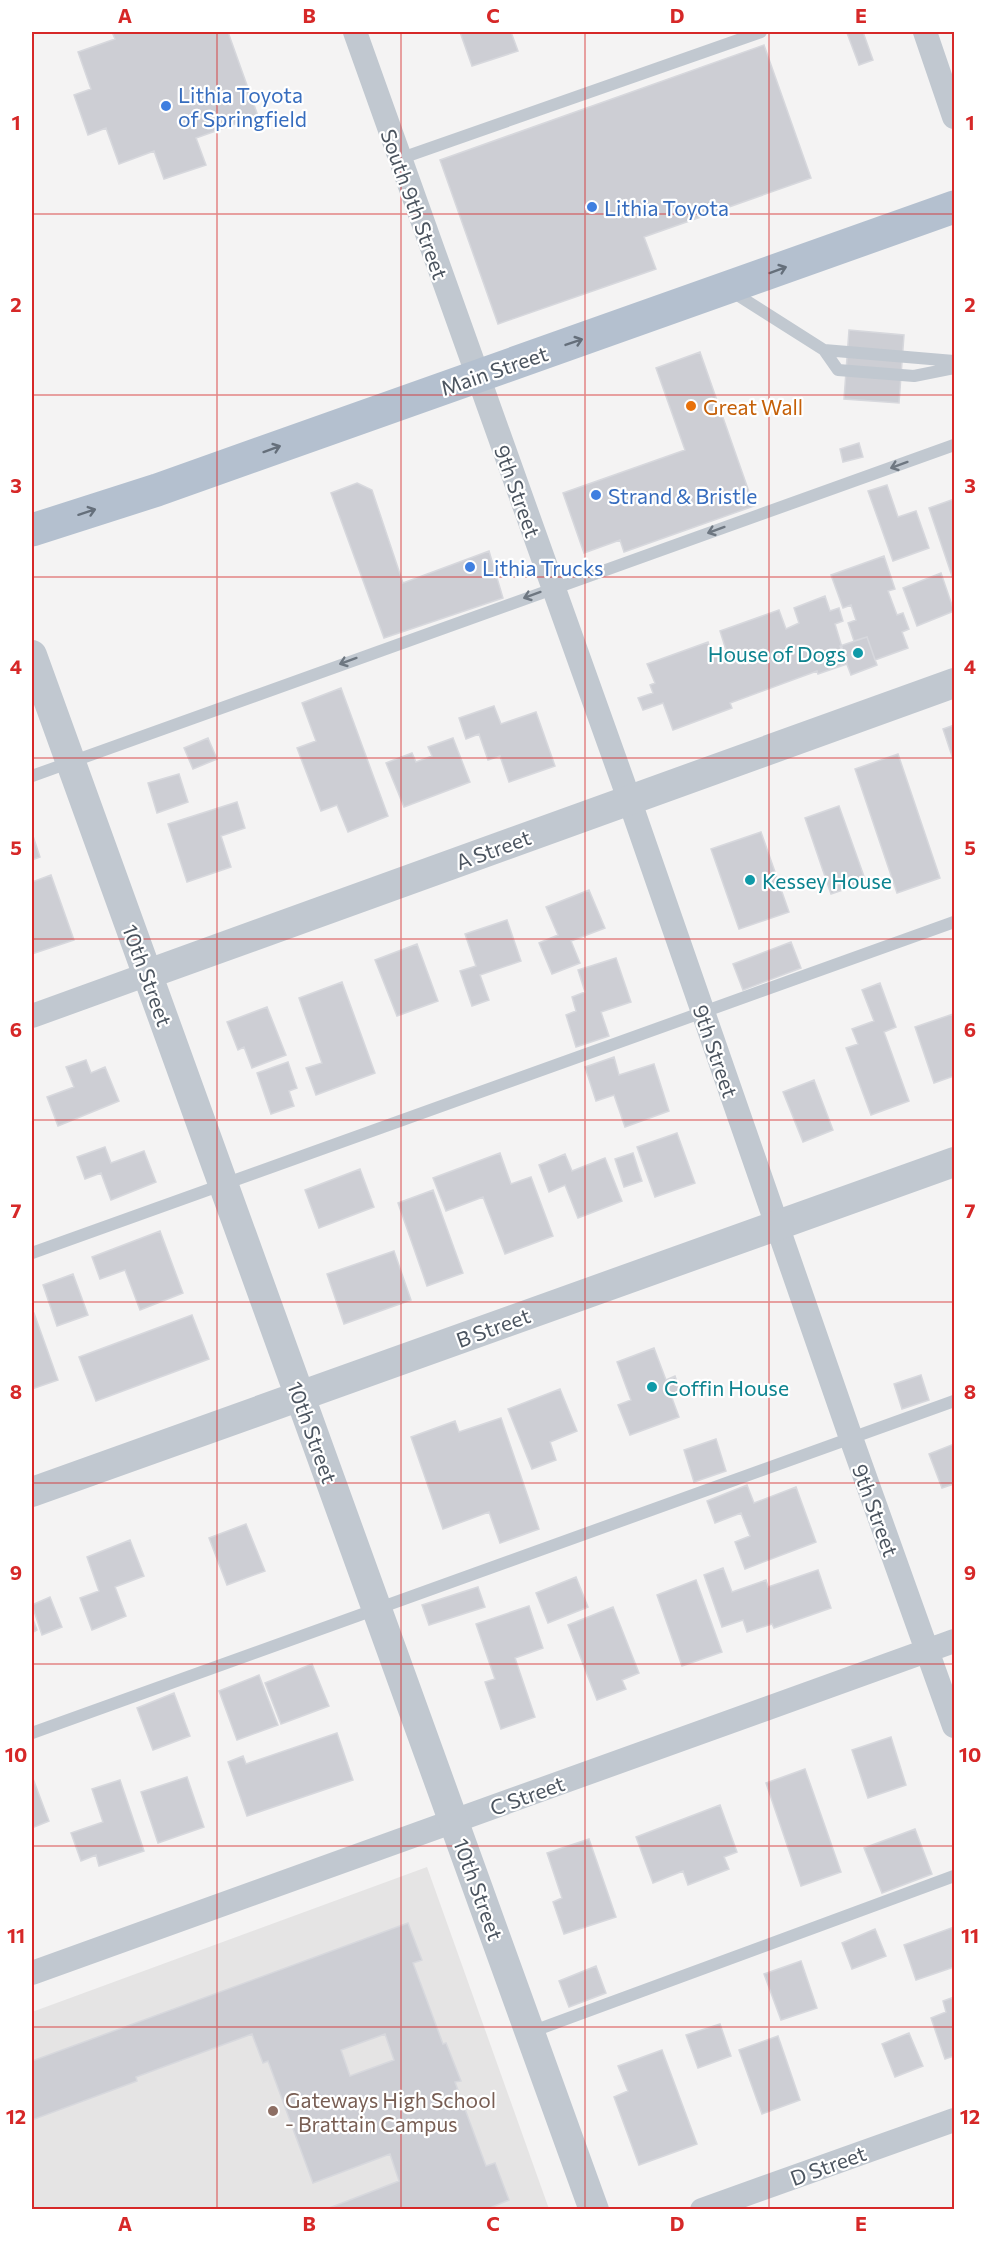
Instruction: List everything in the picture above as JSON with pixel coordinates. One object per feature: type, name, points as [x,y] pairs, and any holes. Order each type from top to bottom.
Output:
[{"type":"main road","name":"Main Street","points":[[32,530],[157,490],[954,207]]},
{"type":"street","name":"South 9th Street","points":[[355,32],[477,376]]},
{"type":"street","points":[[925,32],[954,117]]},
{"type":"street","name":"9th Street","points":[[477,376],[629,799],[851,1438],[954,1726]]},
{"type":"street","name":"10th Street","points":[[32,655],[594,2210]]},
{"type":"street","name":"A Street","points":[[32,1016],[954,683]]},
{"type":"street","name":"B Street","points":[[32,1492],[954,1162]]},
{"type":"street","name":"C Street","points":[[32,1973],[954,1641]]},
{"type":"street","name":"D Street","points":[[702,2210],[954,2120]]},
{"type":"lane","points":[[399,159],[761,32]]},
{"type":"lane","points":[[727,288],[824,350],[838,370],[914,376],[954,368]]},
{"type":"lane","points":[[824,350],[954,361]]},
{"type":"lane","points":[[32,776],[954,445]]},
{"type":"lane","points":[[32,1253],[954,922]]},
{"type":"lane","points":[[32,1733],[954,1401]]},
{"type":"lane","points":[[531,2032],[954,1876]]},
{"type":"shaded area","name":"Gateways High School - Brattain Campus","points":[[427,1867],[549,2209],[32,2210],[32,2012]]},
{"type":"building","name":"Lithia Toyota of Springfield","points":[[112,32],[228,32],[258,116],[196,138],[206,165],[164,179],[154,151],[119,164],[106,128],[88,135],[74,95],[91,89],[78,52],[115,39]]},
{"type":"building","points":[[460,32],[511,32],[518,51],[472,66]]},
{"type":"building","points":[[863,32],[873,60],[859,65],[847,33]]},
{"type":"building","name":"Lithia Toyota","points":[[764,45],[811,178],[644,237],[656,269],[498,324],[440,160]]},
{"type":"building","points":[[849,330],[904,335],[899,403],[844,399]]},
{"type":"building","points":[[700,352],[754,506],[624,552],[620,540],[584,553],[563,493],[685,450],[656,368]]},
{"type":"building","points":[[859,443],[863,457],[843,462],[840,449]]},
{"type":"building","name":"Lithia Trucks","points":[[357,483],[372,490],[403,583],[489,551],[503,598],[384,638],[331,493]]},
{"type":"building","points":[[887,485],[898,517],[916,511],[929,548],[893,561],[868,491]]},
{"type":"building","points":[[954,499],[954,582],[929,508]]},
{"type":"building","points":[[884,556],[895,589],[888,591],[897,615],[903,613],[909,629],[902,632],[908,648],[875,660],[867,637],[854,641],[848,623],[856,620],[851,605],[843,608],[831,575]]},
{"type":"building","points":[[941,573],[954,611],[917,626],[903,588]]},
{"type":"building","points":[[825,596],[830,611],[839,608],[843,621],[835,624],[847,664],[818,674],[817,671],[730,703],[732,708],[673,730],[663,703],[643,710],[638,698],[653,693],[650,685],[655,683],[647,664],[708,642],[712,655],[726,650],[720,631],[779,610],[786,629],[799,623],[794,608]]},
{"type":"building","name":"House of Dogs","points":[[867,637],[877,665],[851,675],[840,646]]},
{"type":"building","points":[[341,688],[388,816],[348,832],[337,805],[321,811],[297,748],[316,741],[302,703]]},
{"type":"building","points":[[494,706],[501,724],[536,712],[555,766],[509,782],[500,756],[488,760],[479,734],[466,739],[459,718]]},
{"type":"building","points":[[954,725],[954,762],[943,729]]},
{"type":"building","points":[[208,738],[217,759],[193,769],[184,748]]},
{"type":"building","points":[[453,738],[470,782],[404,807],[386,763],[412,753],[416,762],[432,756],[428,747]]},
{"type":"building","points":[[898,754],[940,878],[897,893],[855,769]]},
{"type":"building","points":[[179,774],[188,802],[157,813],[148,783]]},
{"type":"building","points":[[237,802],[245,828],[221,836],[231,867],[187,882],[168,824]]},
{"type":"building","points":[[839,806],[866,882],[831,894],[805,818]]},
{"type":"building","name":"Kessey House","points":[[761,832],[789,912],[739,929],[711,849]]},
{"type":"building","points":[[32,833],[40,857],[32,860]]},
{"type":"building","points":[[51,875],[74,940],[32,954],[32,882]]},
{"type":"building","points":[[589,890],[605,928],[571,941],[580,963],[552,974],[539,943],[558,935],[546,907]]},
{"type":"building","points":[[507,920],[521,961],[480,975],[489,1000],[472,1006],[460,971],[476,966],[465,934]]},
{"type":"building","points":[[791,942],[801,968],[743,990],[733,964]]},
{"type":"building","points":[[417,944],[438,1001],[397,1016],[375,960]]},
{"type":"building","points":[[616,958],[631,1002],[601,1012],[609,1036],[576,1047],[566,1015],[576,1011],[572,997],[585,992],[578,970]]},
{"type":"building","points":[[342,982],[375,1073],[316,1095],[306,1068],[322,1063],[299,998]]},
{"type":"building","points":[[880,983],[896,1027],[884,1032],[909,1101],[871,1115],[846,1048],[858,1044],[852,1029],[874,1021],[862,990]]},
{"type":"building","points":[[267,1007],[286,1055],[252,1068],[244,1047],[238,1050],[227,1022]]},
{"type":"building","points":[[953,1014],[954,1076],[934,1083],[915,1027]]},
{"type":"building","points":[[614,1057],[619,1075],[654,1064],[669,1111],[625,1127],[614,1095],[596,1101],[585,1067]]},
{"type":"building","points":[[86,1060],[91,1073],[105,1067],[119,1101],[58,1126],[47,1097],[74,1087],[66,1067]]},
{"type":"building","points":[[288,1062],[297,1088],[289,1091],[294,1106],[271,1114],[257,1073]]},
{"type":"building","points":[[814,1080],[833,1130],[803,1142],[783,1092]]},
{"type":"building","points":[[677,1133],[695,1183],[655,1197],[637,1147]]},
{"type":"building","points":[[105,1147],[111,1163],[144,1151],[156,1182],[111,1200],[101,1173],[85,1179],[77,1157]]},
{"type":"building","points":[[500,1153],[511,1184],[531,1177],[553,1236],[505,1254],[483,1197],[446,1211],[433,1178]]},
{"type":"building","points":[[633,1153],[642,1181],[624,1187],[615,1159]]},
{"type":"building","points":[[565,1154],[572,1171],[605,1158],[622,1201],[578,1218],[565,1185],[549,1192],[539,1165]]},
{"type":"building","points":[[360,1169],[374,1207],[319,1228],[305,1190]]},
{"type":"building","points":[[433,1190],[463,1273],[427,1286],[398,1203]]},
{"type":"building","points":[[160,1231],[183,1293],[140,1310],[125,1270],[100,1279],[92,1257]]},
{"type":"building","points":[[394,1251],[411,1300],[344,1324],[327,1274]]},
{"type":"building","points":[[73,1274],[88,1315],[57,1326],[43,1285]]},
{"type":"building","points":[[32,1313],[34,1313],[58,1380],[32,1389]]},
{"type":"building","points":[[192,1315],[209,1359],[96,1401],[79,1357]]},
{"type":"building","name":"Coffin House","points":[[654,1348],[666,1380],[675,1376],[681,1394],[672,1398],[679,1417],[630,1435],[618,1405],[631,1400],[617,1362]]},
{"type":"building","points":[[921,1375],[929,1400],[902,1409],[894,1384]]},
{"type":"building","points":[[560,1389],[577,1431],[550,1442],[556,1460],[532,1469],[508,1409]]},
{"type":"building","points":[[501,1418],[539,1529],[500,1543],[489,1512],[443,1529],[411,1437],[455,1421],[459,1432]]},
{"type":"building","points":[[716,1439],[726,1471],[694,1482],[684,1450]]},
{"type":"building","points":[[954,1444],[954,1484],[942,1488],[929,1454]]},
{"type":"building","points":[[747,1485],[754,1503],[796,1487],[816,1542],[745,1569],[735,1542],[750,1536],[741,1513],[715,1523],[707,1501]]},
{"type":"building","points":[[246,1524],[265,1571],[227,1585],[209,1538]]},
{"type":"building","points":[[130,1540],[144,1576],[115,1587],[126,1616],[92,1630],[80,1598],[99,1591],[87,1557]]},
{"type":"building","points":[[723,1568],[732,1592],[766,1580],[768,1587],[818,1570],[831,1608],[774,1628],[772,1624],[747,1632],[743,1620],[722,1627],[704,1575]]},
{"type":"building","points":[[576,1577],[588,1607],[548,1623],[536,1593]]},
{"type":"building","points":[[696,1580],[722,1652],[682,1666],[657,1595]]},
{"type":"building","points":[[478,1587],[485,1607],[429,1625],[422,1605]]},
{"type":"building","points":[[50,1597],[62,1627],[42,1635],[32,1605]]},
{"type":"building","points":[[529,1606],[543,1648],[515,1658],[535,1717],[501,1729],[485,1682],[495,1679],[476,1624]]},
{"type":"building","points":[[613,1607],[639,1673],[622,1680],[626,1689],[597,1700],[568,1625]]},
{"type":"building","points":[[32,1617],[37,1630],[32,1633]]},
{"type":"building","points":[[312,1664],[329,1706],[281,1724],[265,1683]]},
{"type":"building","points":[[259,1675],[278,1725],[237,1740],[219,1691]]},
{"type":"building","points":[[174,1693],[190,1736],[153,1750],[137,1708]]},
{"type":"building","points":[[337,1733],[353,1780],[247,1816],[228,1762],[243,1756],[246,1764]]},
{"type":"building","points":[[891,1737],[906,1785],[868,1798],[852,1750]]},
{"type":"building","points":[[805,1769],[841,1872],[801,1886],[766,1783]]},
{"type":"building","points":[[32,1776],[49,1821],[32,1828]]},
{"type":"building","points":[[187,1777],[204,1827],[158,1843],[141,1792]]},
{"type":"building","points":[[120,1780],[144,1851],[99,1866],[96,1855],[81,1861],[71,1833],[103,1822],[92,1789]]},
{"type":"building","points":[[720,1805],[737,1852],[724,1857],[729,1869],[688,1885],[683,1871],[653,1883],[636,1837]]},
{"type":"building","points":[[915,1829],[932,1874],[882,1893],[864,1848]]},
{"type":"building","points":[[589,1839],[616,1917],[564,1934],[553,1902],[562,1898],[547,1853]]},
{"type":"building","points":[[408,1923],[422,1960],[413,1963],[443,2044],[446,2043],[461,2081],[455,2082],[486,2166],[495,2163],[509,2200],[485,2210],[324,2210],[399,2181],[390,2154],[313,2183],[268,2061],[263,2063],[252,2034],[136,2077],[137,2081],[32,2120],[32,2061]],"holes":[[[385,2034],[394,2060],[350,2076],[341,2050]]]},
{"type":"building","points":[[954,1927],[954,1967],[916,1980],[904,1945]]},
{"type":"building","points":[[875,1929],[886,1956],[852,1969],[842,1943]]},
{"type":"building","points":[[801,1961],[817,2008],[781,2020],[764,1974]]},
{"type":"building","points":[[596,1966],[606,1993],[569,2007],[559,1981]]},
{"type":"building","points":[[954,1997],[954,2056],[945,2059],[931,2018],[946,2012],[943,2001]]},
{"type":"building","points":[[720,2024],[731,2056],[698,2068],[686,2035]]},
{"type":"building","points":[[909,2033],[923,2066],[895,2077],[882,2044]]},
{"type":"building","points":[[778,2036],[800,2100],[762,2114],[739,2050]]},
{"type":"building","points":[[662,2050],[697,2144],[639,2165],[614,2097],[628,2091],[618,2066]]},
{"type":"place","name":"Lithia Toyota of Springfield","points":[[166,106]]},
{"type":"place","name":"Lithia Toyota","points":[[592,207]]},
{"type":"place","name":"Great Wall","points":[[691,406]]},
{"type":"place","name":"Strand & Bristle","points":[[596,495]]},
{"type":"place","name":"Lithia Trucks","points":[[470,567]]},
{"type":"place","name":"House of Dogs","points":[[858,653]]},
{"type":"place","name":"Kessey House","points":[[750,880]]},
{"type":"place","name":"Coffin House","points":[[652,1387]]},
{"type":"place","name":"Gateways High School - Brattain Campus","points":[[273,2111]]}]
